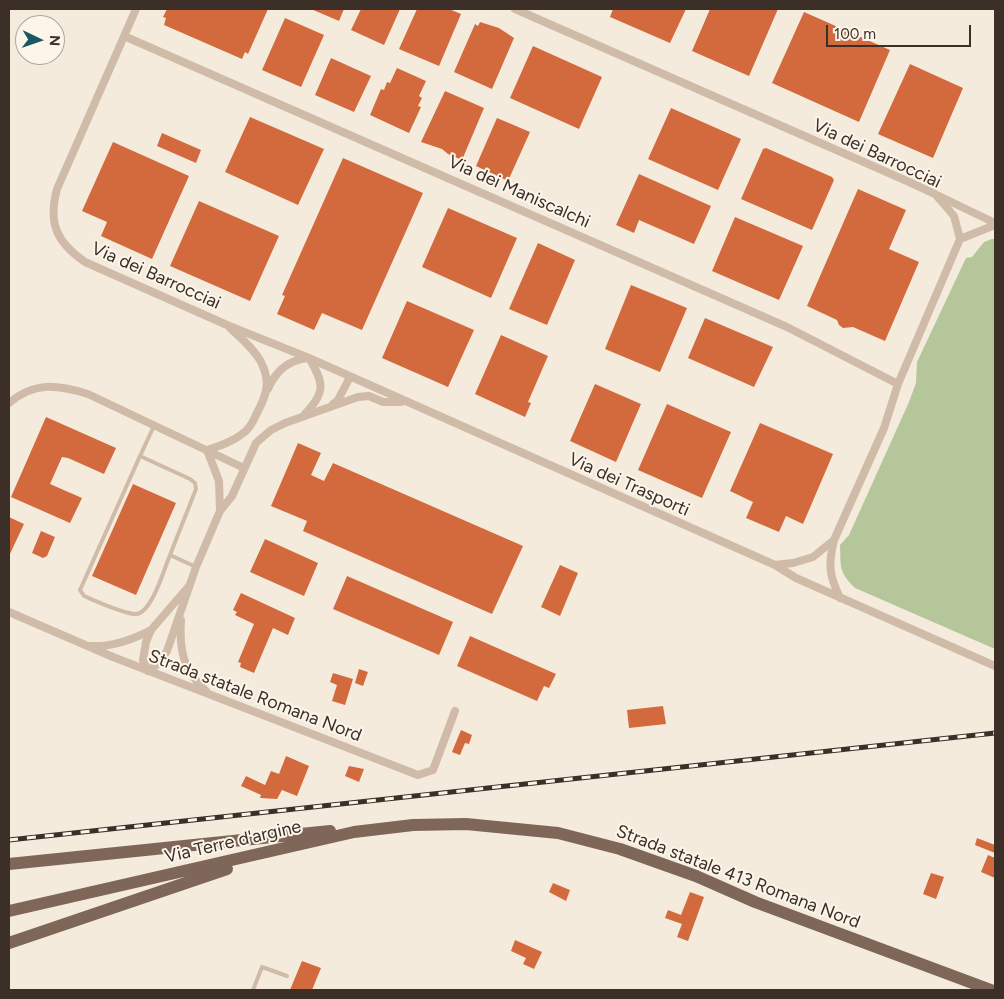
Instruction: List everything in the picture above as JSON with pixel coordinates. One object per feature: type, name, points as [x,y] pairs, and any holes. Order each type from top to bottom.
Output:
[{"type":"main road","name":"Via Terre d'argine","points":[[9,911],[289,848],[330,837],[380,828],[466,824]]},
{"type":"main road","name":"Strada statale 413 Romana Nord","points":[[466,824],[558,833],[620,849],[696,876],[755,902],[991,990]]},
{"type":"main road","points":[[9,864],[320,832],[380,828]]},
{"type":"main road","points":[[9,943],[289,848]]},
{"type":"street","name":"Via dei Barrocciai","points":[[136,9],[57,189],[53,205],[55,228],[64,243],[85,262],[227,325],[309,358]]},
{"type":"street","name":"Via dei Barrocciai","points":[[515,9],[935,194],[954,216],[960,240]]},
{"type":"street","name":"Via dei Maniscalchi","points":[[124,36],[787,327],[898,384]]},
{"type":"street","points":[[935,194],[995,224]]},
{"type":"street","points":[[840,598],[829,571],[829,560],[834,540],[884,428],[898,384],[960,240],[995,224]]},
{"type":"street","points":[[227,325],[256,354],[265,372],[267,382],[266,394]]},
{"type":"street","points":[[207,450],[227,443],[244,433],[251,425],[277,373],[283,366],[297,360],[309,358]]},
{"type":"street","name":"Via dei Trasporti","points":[[309,358],[775,565],[796,578],[995,666]]},
{"type":"street","name":"Via dei Trasporti","points":[[303,416],[318,399],[322,385],[309,358]]},
{"type":"street","points":[[330,407],[338,400],[350,377]]},
{"type":"street","points":[[9,403],[13,397],[27,391],[45,386],[65,387],[88,394],[244,468]]},
{"type":"street","name":"Via dei Trasporti","points":[[190,586],[151,630],[146,642],[143,660],[148,671],[158,664],[167,651],[190,586],[196,567],[220,511],[232,496],[256,443],[271,430],[303,416],[358,397],[369,396],[383,402],[405,402]]},
{"type":"street","points":[[207,450],[219,481],[220,511]]},
{"type":"street","points":[[775,565],[794,563],[813,557],[834,540]]},
{"type":"street","name":"Via dei Trasporti","points":[[182,609],[180,637],[182,655],[198,684],[211,695]]},
{"type":"street","name":"Strada statale Romana Nord","points":[[9,612],[148,671],[418,775],[433,770],[455,711]]},
{"type":"street","name":"Via dei Trasporti","points":[[86,646],[122,643],[151,630]]},
{"type":"lane","points":[[140,456],[190,479],[196,489],[148,607],[138,614],[130,613],[84,596],[80,590],[140,456],[154,425]]},
{"type":"lane","points":[[170,555],[196,567]]},
{"type":"lane","points":[[253,990],[262,967],[287,976]]},
{"type":"green space","points":[[995,239],[995,649],[855,588],[841,568],[840,545],[849,535],[909,402],[916,383],[917,362],[966,258],[972,257],[984,242]]},
{"type":"building","points":[[167,9],[268,9],[248,54],[245,52],[242,59],[164,25],[166,18],[163,17]]},
{"type":"building","points":[[311,9],[344,9],[339,21]]},
{"type":"building","points":[[361,9],[400,9],[384,45],[351,30]]},
{"type":"building","points":[[417,9],[449,9],[461,14],[439,66],[399,49]]},
{"type":"building","points":[[613,9],[686,9],[670,43],[610,17]]},
{"type":"building","points":[[710,9],[778,9],[749,76],[692,51]]},
{"type":"building","points":[[804,12],[890,50],[859,122],[772,83]]},
{"type":"building","points":[[285,18],[324,35],[301,87],[262,70]]},
{"type":"building","points":[[480,22],[499,28],[514,38],[492,89],[454,72],[475,24],[478,26]]},
{"type":"building","points":[[533,46],[602,77],[579,129],[510,98]]},
{"type":"building","points":[[331,58],[371,76],[354,112],[315,95]]},
{"type":"building","points":[[910,64],[963,88],[933,158],[878,134]]},
{"type":"building","points":[[397,68],[426,81],[419,96],[422,98],[418,106],[421,107],[409,133],[370,115],[381,89],[384,90],[387,82],[390,83]]},
{"type":"building","points":[[445,91],[484,108],[462,160],[442,149],[421,142]]},
{"type":"building","points":[[671,108],[741,139],[718,190],[648,159]]},
{"type":"building","points":[[250,117],[324,149],[298,205],[225,172]]},
{"type":"building","points":[[497,118],[530,132],[508,181],[476,166]]},
{"type":"building","points":[[162,133],[201,150],[196,163],[157,146]]},
{"type":"building","points":[[113,142],[189,176],[152,259],[101,236],[107,222],[82,211]]},
{"type":"building","points":[[766,148],[832,177],[834,180],[812,230],[741,199],[763,149]]},
{"type":"building","points":[[343,158],[423,193],[362,330],[322,313],[314,330],[277,314],[285,296],[282,295]]},
{"type":"building","points":[[639,174],[711,206],[694,244],[639,220],[634,233],[616,225]]},
{"type":"building","points":[[858,189],[906,210],[889,249],[919,262],[885,341],[853,327],[843,328],[837,320],[807,306]]},
{"type":"building","points":[[199,201],[279,236],[250,301],[170,266]]},
{"type":"building","points":[[448,208],[517,238],[491,298],[422,267]]},
{"type":"building","points":[[735,217],[803,246],[779,300],[712,271]]},
{"type":"building","points":[[538,243],[575,260],[547,325],[509,309]]},
{"type":"building","points":[[631,285],[687,308],[660,372],[605,349]]},
{"type":"building","points":[[407,301],[474,330],[448,387],[382,358]]},
{"type":"building","points":[[705,318],[773,347],[754,387],[688,358]]},
{"type":"building","points":[[501,335],[548,356],[528,402],[531,403],[525,417],[475,394]]},
{"type":"building","points":[[595,384],[641,404],[616,462],[570,441]]},
{"type":"building","points":[[667,404],[731,432],[702,498],[638,470]]},
{"type":"building","points":[[46,417],[116,448],[104,474],[62,457],[50,484],[82,498],[70,523],[11,497]]},
{"type":"building","points":[[760,423],[833,454],[803,524],[786,516],[779,532],[746,518],[753,502],[730,491]]},
{"type":"building","points":[[298,443],[321,453],[311,475],[324,481],[333,463],[523,546],[492,614],[303,531],[307,521],[271,506]]},
{"type":"building","points":[[133,484],[176,503],[136,595],[92,576]]},
{"type":"building","points":[[9,517],[24,524],[9,556]]},
{"type":"building","points":[[41,531],[55,537],[47,556],[43,558],[32,553]]},
{"type":"building","points":[[265,539],[318,563],[304,596],[250,572]]},
{"type":"building","points":[[560,565],[578,573],[560,616],[541,607]]},
{"type":"building","points":[[347,576],[453,622],[439,655],[333,609]]},
{"type":"building","points":[[241,593],[295,618],[288,635],[273,628],[254,673],[240,667],[241,663],[238,662],[254,624],[235,615],[237,612],[233,610]]},
{"type":"building","points":[[470,636],[556,674],[549,688],[544,686],[537,701],[457,666]]},
{"type":"building","points":[[359,669],[368,672],[363,686],[355,683]]},
{"type":"building","points":[[333,673],[353,679],[345,705],[332,701],[337,685],[330,682]]},
{"type":"building","points":[[663,706],[666,724],[629,728],[627,710]]},
{"type":"building","points":[[461,730],[472,735],[469,744],[465,743],[460,755],[452,752]]},
{"type":"building","points":[[286,756],[309,766],[297,796],[282,790],[277,799],[260,798],[261,795],[241,786],[246,776],[265,785],[271,771],[279,774]]},
{"type":"building","points":[[349,766],[364,769],[359,782],[345,776]]},
{"type":"building","points":[[977,838],[995,845],[995,853],[975,845]]},
{"type":"building","points":[[988,855],[995,858],[995,878],[981,872]]},
{"type":"building","points":[[931,873],[944,877],[936,899],[923,894]]},
{"type":"building","points":[[553,883],[570,890],[566,901],[549,892]]},
{"type":"building","points":[[690,892],[704,897],[688,941],[677,937],[682,924],[665,918],[668,910],[681,915]]},
{"type":"building","points":[[515,940],[542,952],[534,969],[523,964],[526,958],[511,951]]},
{"type":"building","points":[[302,961],[321,968],[312,990],[290,990]]},
{"type":"railway","points":[[9,840],[995,733]]}]
